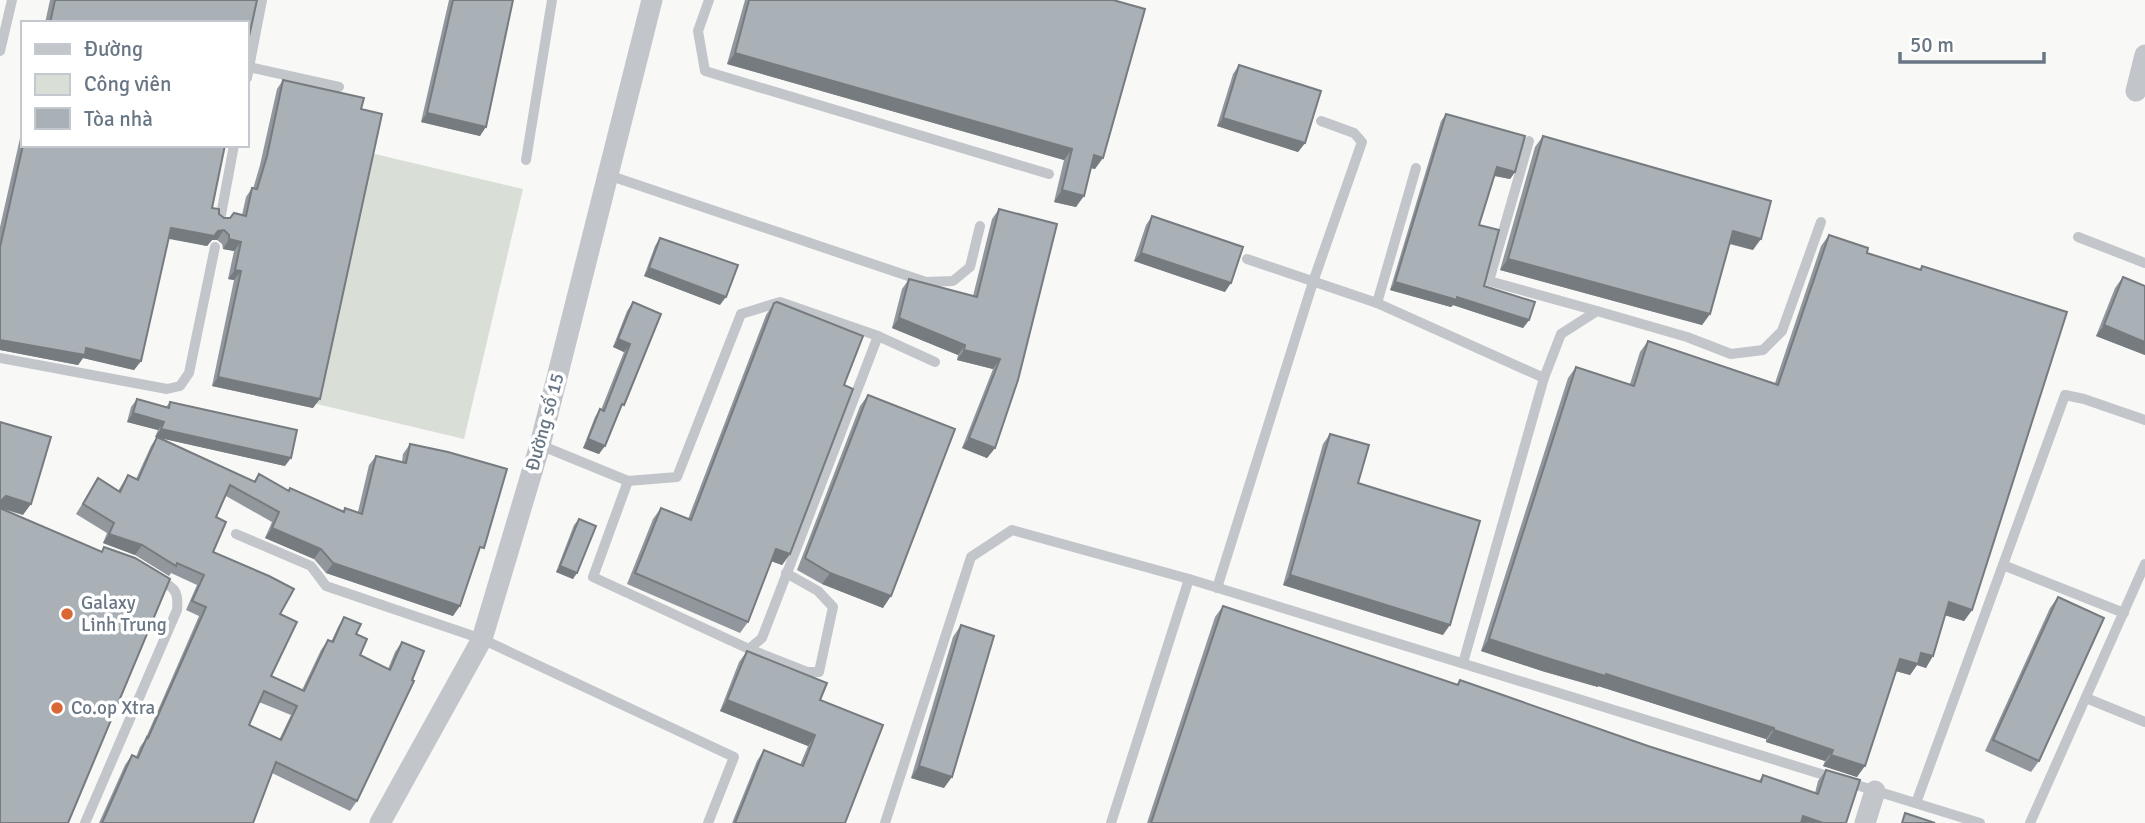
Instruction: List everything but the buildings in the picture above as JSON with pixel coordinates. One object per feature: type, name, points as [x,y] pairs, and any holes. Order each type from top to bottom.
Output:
[{"type":"street","name":"Đường số 15","points":[[380,823],[482,639],[540,445],[652,0]]},
{"type":"street","points":[[2136,91],[2145,55]]},
{"type":"street","points":[[1865,823],[1875,791]]},
{"type":"lane","points":[[0,51],[12,0]]},
{"type":"lane","points":[[262,0],[248,73],[339,87]]},
{"type":"lane","points":[[526,160],[552,0]]},
{"type":"lane","points":[[709,0],[698,30],[705,71],[1049,174]]},
{"type":"lane","points":[[1217,588],[1313,282],[1362,142],[1354,133],[1321,121]]},
{"type":"lane","points":[[1529,141],[1489,281],[1687,337],[1731,354],[1762,350],[1782,331],[1821,222]]},
{"type":"lane","points":[[220,220],[234,147]]},
{"type":"lane","points":[[1377,303],[1416,168]]},
{"type":"lane","points":[[608,174],[926,282],[953,281],[970,267],[980,226]]},
{"type":"lane","points":[[2078,237],[2145,262]]},
{"type":"lane","points":[[0,358],[167,389],[180,386],[188,373],[215,247]]},
{"type":"lane","points":[[1247,259],[1377,303],[1544,378]]},
{"type":"lane","points":[[540,445],[628,481],[677,477],[741,313],[780,302],[878,336],[935,362]]},
{"type":"lane","points":[[1463,663],[1544,378],[1561,334],[1597,311]]},
{"type":"lane","points":[[749,649],[762,638],[878,336]]},
{"type":"lane","points":[[1916,803],[2066,395],[2145,420]]},
{"type":"lane","points":[[628,481],[593,577],[749,649],[807,672],[819,672],[833,607],[818,591],[786,573]]},
{"type":"lane","points":[[885,823],[971,557],[1012,530],[1189,579],[1980,823]]},
{"type":"lane","points":[[236,534],[311,566],[326,586],[482,639],[734,757],[708,823]]},
{"type":"lane","points":[[2030,823],[2145,564]]},
{"type":"lane","points":[[2003,565],[2124,613]]},
{"type":"lane","points":[[85,823],[177,610],[178,598],[175,589],[148,572]]},
{"type":"lane","points":[[1111,823],[1189,579]]},
{"type":"lane","points":[[2085,698],[2145,722]]},
{"type":"green space","points":[[358,150],[523,189],[464,439],[300,400]]},
{"type":"place","name":"Galaxy Linh Trung","points":[[67,614]]},
{"type":"place","name":"Co.op Xtra","points":[[57,708]]}]
